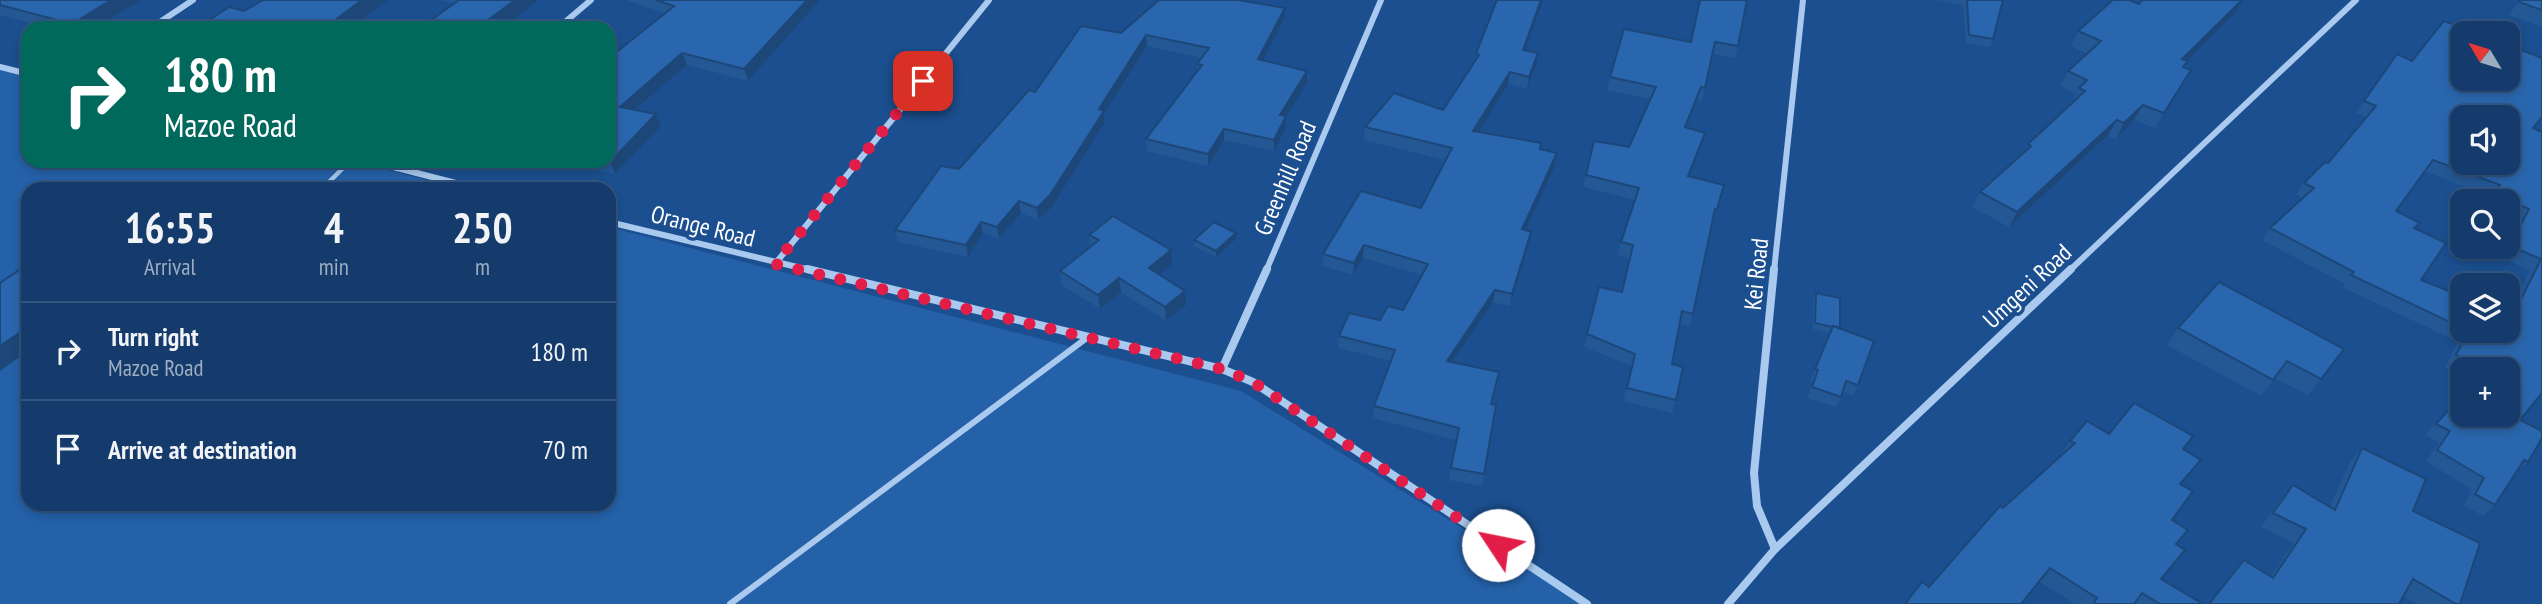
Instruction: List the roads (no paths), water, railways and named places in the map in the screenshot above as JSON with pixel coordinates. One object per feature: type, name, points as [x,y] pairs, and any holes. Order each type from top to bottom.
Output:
[{"type":"street","points":[[162,21],[193,0]]},
{"type":"street","points":[[566,21],[591,0]]},
{"type":"street","points":[[775,264],[989,0]]},
{"type":"street","name":"Greenhill Road","points":[[1222,369],[1235,345],[1381,0]]},
{"type":"street","name":"Kei Road","points":[[1775,549],[1757,513],[1753,489],[1754,460],[1804,0]]},
{"type":"street","name":"Umgeni Road","points":[[1728,604],[1775,549],[2356,0]]},
{"type":"street","points":[[0,66],[21,72]]},
{"type":"street","points":[[397,168],[452,182]]},
{"type":"street","name":"Orange Road","points":[[616,224],[1222,369],[1253,382],[1587,604]]},
{"type":"lane","points":[[329,182],[343,168]]},
{"type":"lane","points":[[730,604],[825,530],[1088,337]]}]
